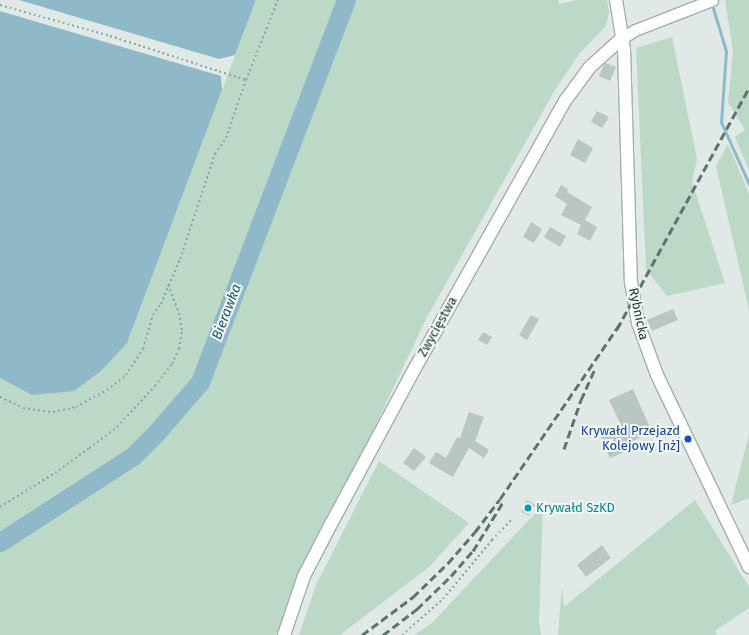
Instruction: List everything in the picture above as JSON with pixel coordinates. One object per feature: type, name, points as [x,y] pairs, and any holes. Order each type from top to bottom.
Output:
[{"type":"main road","name":"Rybnicka","points":[[616,0],[622,38],[631,282],[638,323],[657,375],[749,567]]},
{"type":"main road","name":"Zwycięstwa","points":[[284,635],[304,576],[334,517],[410,377],[565,101],[590,67],[622,38]]},
{"type":"street","points":[[622,38],[640,28],[712,0]]},
{"type":"path","points":[[0,397],[23,408],[54,412],[76,407],[107,390],[126,375],[143,349],[153,315],[161,304],[180,259],[215,154],[226,138],[233,121],[246,80],[278,0]]},
{"type":"path","points":[[0,5],[110,36],[246,80]]},
{"type":"path","points":[[0,507],[55,473],[117,427],[156,386],[172,364],[179,349],[182,330],[178,310],[168,285]]},
{"type":"path","points":[[402,635],[443,599],[492,540],[513,518]]},
{"type":"green space","points":[[256,0],[558,0],[559,4],[577,0],[607,0],[609,12],[604,28],[579,54],[555,90],[427,317],[276,635],[0,635],[0,378],[32,395],[127,343]]},
{"type":"green space","points":[[725,0],[749,0],[749,170],[735,137],[745,130],[728,102],[733,51]]},
{"type":"green space","points":[[672,37],[697,159],[692,182],[725,283],[667,296],[646,269],[636,48]]},
{"type":"green space","points":[[728,144],[749,194],[749,310],[716,166]]},
{"type":"green space","points":[[749,434],[749,498],[731,505]]},
{"type":"green space","points":[[379,461],[469,523],[429,567],[340,635],[299,635],[316,585]]},
{"type":"green space","points":[[695,500],[749,587],[749,608],[715,631],[717,635],[558,635],[562,587],[564,607]]},
{"type":"green space","points":[[543,505],[539,622],[541,635],[414,635],[433,622]]},
{"type":"water","points":[[19,0],[256,0],[235,55],[219,59]]},
{"type":"water","points":[[0,11],[221,76],[222,90],[127,343],[101,371],[74,391],[32,395],[0,378]]},
{"type":"building","points":[[605,63],[616,67],[610,81],[599,76]]},
{"type":"building","points":[[597,111],[609,117],[602,128],[591,122]]},
{"type":"building","points":[[578,139],[593,148],[585,163],[570,155]]},
{"type":"building","points":[[561,185],[568,189],[567,192],[592,207],[585,220],[597,227],[590,241],[577,234],[581,225],[561,215],[567,204],[555,196]]},
{"type":"building","points":[[531,222],[542,229],[534,243],[523,237]]},
{"type":"building","points":[[550,227],[566,236],[560,247],[544,237]]},
{"type":"building","points":[[673,309],[678,320],[652,331],[647,320]]},
{"type":"building","points":[[531,315],[539,319],[527,340],[519,335]]},
{"type":"building","points":[[483,332],[492,337],[487,345],[478,340]]},
{"type":"building","points":[[633,389],[652,432],[633,441],[636,447],[610,458],[600,435],[621,425],[609,400]]},
{"type":"building","points":[[469,412],[484,417],[475,441],[489,450],[484,458],[469,448],[453,477],[429,463],[436,452],[446,458],[457,437],[460,438]]},
{"type":"building","points":[[414,448],[426,457],[414,471],[403,463]]},
{"type":"building","name":"Krywałd SzKD","points":[[527,500],[535,505],[529,516],[521,512]]},
{"type":"building","points":[[602,545],[611,558],[586,577],[577,565]]},
{"type":"waterway","name":"Bierawka","points":[[0,542],[133,456],[156,433],[200,382],[346,0]]},
{"type":"waterway","points":[[713,8],[726,51],[721,122],[749,184]]},
{"type":"railway","points":[[617,329],[749,88]]},
{"type":"railway","points":[[362,635],[413,597],[448,563],[475,532],[500,499],[620,324]]},
{"type":"railway","points":[[564,449],[581,400],[595,369]]},
{"type":"railway","points":[[383,635],[417,609],[451,576],[473,551],[503,502]]},
{"type":"place","name":"Krywałd Przejazd Kolejowy [nż]","points":[[688,439]]},
{"type":"place","name":"Krywałd SzKD","points":[[528,508]]}]
